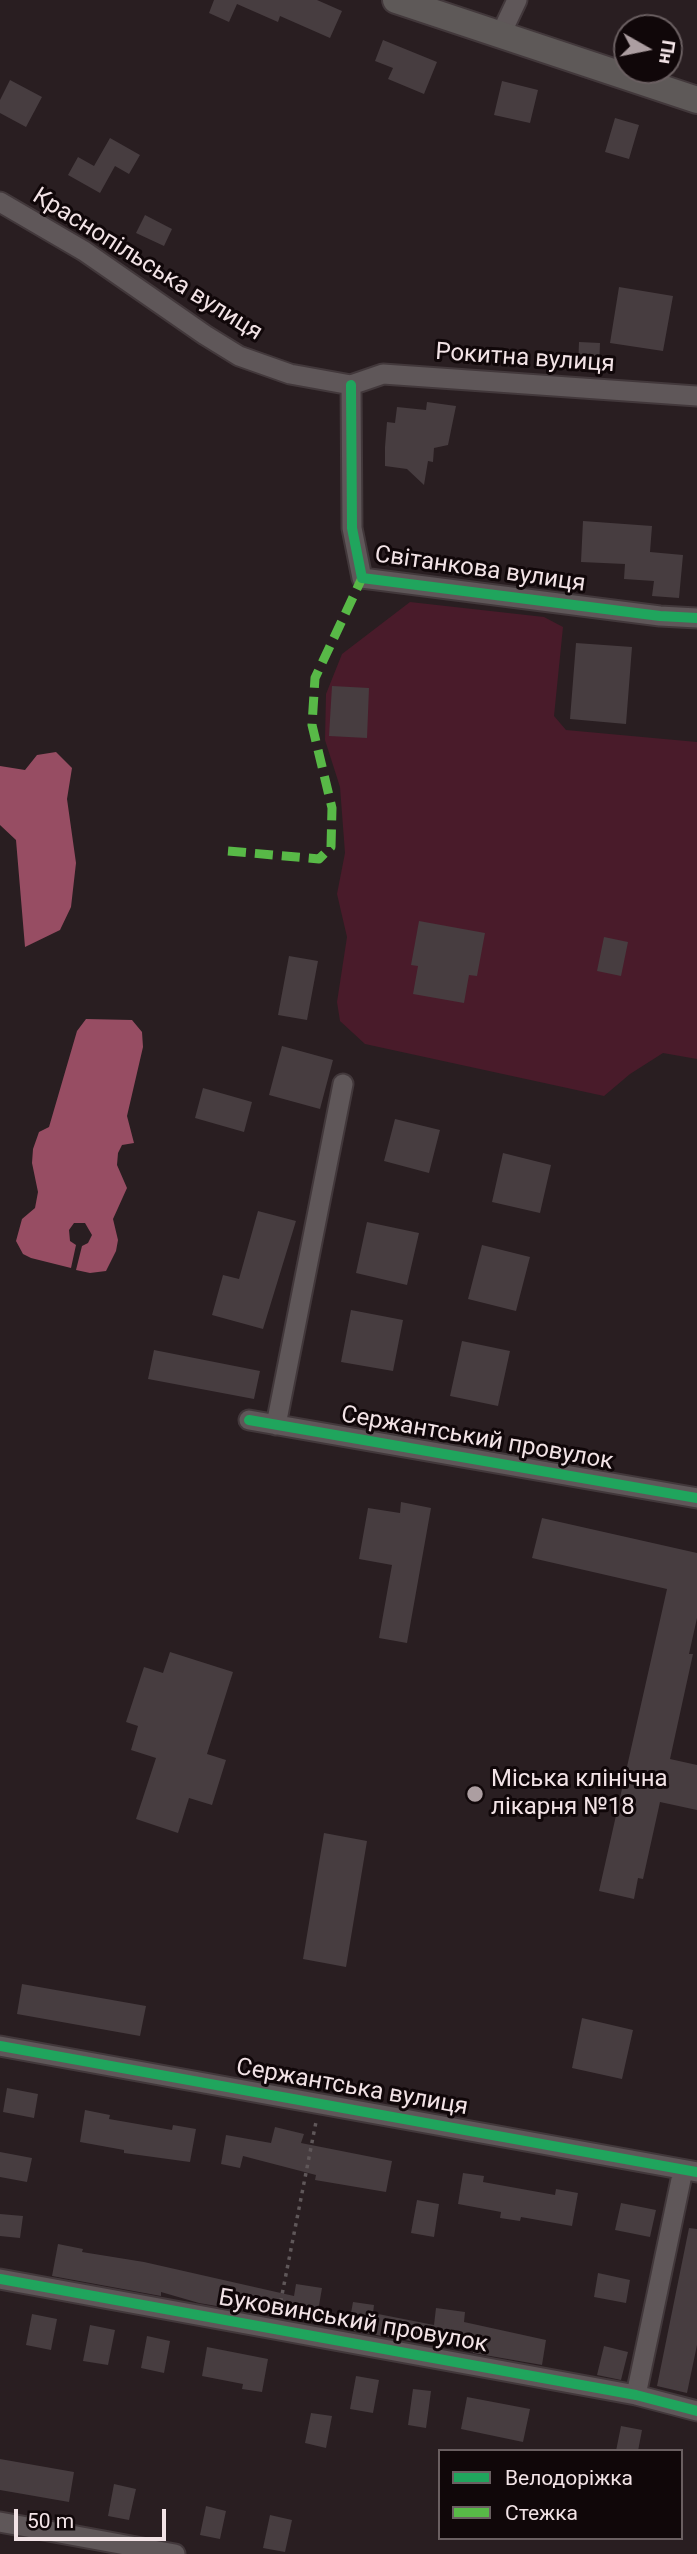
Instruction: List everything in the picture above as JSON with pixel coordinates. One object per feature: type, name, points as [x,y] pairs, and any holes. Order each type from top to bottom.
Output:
[{"type":"street","points":[[396,0],[697,100]]},
{"type":"street","points":[[500,36],[517,0]]},
{"type":"street","name":"Краснопільська вулиця","points":[[0,202],[84,251],[239,356],[290,374],[351,385]]},
{"type":"street","name":"Рокитна вулиця","points":[[351,385],[383,374],[697,396]]},
{"type":"street","name":"Світанкова вулиця","points":[[351,385],[352,527],[362,578],[660,616],[697,618]]},
{"type":"street","points":[[276,1425],[343,1084]]},
{"type":"street","name":"Сержантський провулок","points":[[249,1420],[697,1498]]},
{"type":"street","name":"Сержантська вулиця","points":[[0,2046],[690,2171]]},
{"type":"street","points":[[636,2395],[690,2171]]},
{"type":"street","name":"Буковинський провулок","points":[[0,2278],[636,2395],[697,2411]]},
{"type":"street","points":[[0,2522],[175,2554]]},
{"type":"path","points":[[275,2330],[319,2103]]},
{"type":"shaded area","points":[[410,602],[544,617],[563,627],[554,716],[566,730],[697,742],[697,1059],[663,1053],[630,1074],[604,1096],[365,1044],[340,1021],[337,1002],[347,937],[337,894],[345,853],[340,787],[325,740],[326,694],[342,654]]},
{"type":"shaded area","points":[[56,752],[72,768],[67,799],[76,863],[71,907],[60,930],[25,947],[16,840],[0,825],[0,766],[25,770],[37,755]]},
{"type":"shaded area","points":[[86,1019],[132,1020],[142,1032],[143,1047],[127,1116],[134,1143],[122,1145],[118,1153],[117,1165],[127,1188],[113,1219],[118,1240],[116,1251],[106,1271],[90,1273],[76,1270],[82,1246],[88,1243],[92,1235],[85,1223],[74,1223],[69,1230],[70,1241],[76,1245],[71,1268],[31,1258],[23,1254],[16,1241],[22,1219],[35,1208],[38,1192],[32,1163],[33,1149],[39,1132],[49,1127],[77,1031]]},
{"type":"building","points":[[214,0],[317,0],[342,11],[330,38],[280,16],[278,22],[237,4],[229,22],[209,13]]},
{"type":"building","points":[[383,40],[437,62],[424,94],[388,79],[393,68],[375,61]]},
{"type":"building","points":[[10,80],[42,97],[26,127],[0,113],[0,100]]},
{"type":"building","points":[[502,81],[538,90],[530,123],[494,115]]},
{"type":"building","points":[[615,118],[639,125],[629,159],[605,152]]},
{"type":"building","points":[[110,138],[140,155],[129,174],[115,166],[100,193],[68,175],[78,157],[94,166]]},
{"type":"building","points":[[145,215],[172,229],[164,246],[136,233]]},
{"type":"building","points":[[619,287],[673,296],[663,351],[610,343]]},
{"type":"building","points":[[579,342],[600,343],[599,371],[578,370]]},
{"type":"building","points":[[427,402],[456,406],[448,445],[434,448],[433,462],[428,461],[424,485],[407,469],[385,466],[385,447],[387,422],[395,423],[397,407],[426,410]]},
{"type":"building","points":[[583,521],[652,526],[650,552],[683,555],[679,598],[652,596],[654,581],[624,579],[625,564],[581,562]]},
{"type":"building","points":[[576,643],[632,647],[626,724],[570,719]]},
{"type":"building","points":[[332,686],[369,688],[367,738],[329,736]]},
{"type":"building","points":[[419,921],[485,933],[477,976],[469,975],[464,1003],[413,994],[418,966],[411,965]]},
{"type":"building","points":[[604,937],[628,942],[621,976],[597,971]]},
{"type":"building","points":[[289,956],[318,961],[307,1020],[278,1015]]},
{"type":"building","points":[[282,1046],[333,1060],[320,1109],[269,1095]]},
{"type":"building","points":[[203,1088],[252,1102],[244,1132],[195,1118]]},
{"type":"building","points":[[395,1119],[440,1130],[429,1173],[384,1161]]},
{"type":"building","points":[[503,1153],[551,1165],[540,1213],[492,1202]]},
{"type":"building","points":[[258,1211],[296,1221],[263,1329],[212,1315],[223,1275],[239,1279]]},
{"type":"building","points":[[367,1222],[419,1233],[407,1285],[356,1273]]},
{"type":"building","points":[[482,1245],[530,1257],[516,1311],[468,1299]]},
{"type":"building","points":[[351,1310],[403,1320],[393,1371],[341,1362]]},
{"type":"building","points":[[462,1341],[510,1351],[498,1406],[450,1396]]},
{"type":"building","points":[[154,1350],[260,1371],[254,1399],[148,1379]]},
{"type":"building","points":[[401,1502],[431,1508],[407,1643],[379,1638],[392,1565],[359,1559],[368,1508],[400,1513]]},
{"type":"building","points":[[542,1518],[697,1553],[697,1618],[689,1654],[693,1654],[670,1759],[697,1765],[697,1810],[660,1802],[643,1879],[638,1878],[634,1899],[599,1891],[667,1589],[532,1558]]},
{"type":"building","points":[[170,1652],[233,1672],[207,1754],[226,1760],[212,1805],[189,1798],[178,1833],[136,1819],[156,1758],[131,1750],[138,1726],[126,1722],[144,1667],[163,1673]]},
{"type":"building","points":[[324,1833],[367,1841],[346,1967],[303,1959]]},
{"type":"building","points":[[22,1984],[146,2006],[140,2036],[17,2014]]},
{"type":"building","points":[[582,2018],[633,2030],[622,2079],[572,2068]]},
{"type":"building","points":[[7,2088],[38,2094],[34,2118],[3,2112]]},
{"type":"building","points":[[85,2110],[110,2115],[109,2119],[172,2130],[173,2125],[196,2129],[190,2162],[124,2153],[124,2150],[80,2142]]},
{"type":"building","points":[[275,2127],[304,2134],[301,2143],[392,2161],[386,2192],[315,2180],[316,2175],[243,2156],[240,2168],[221,2164],[226,2135],[271,2143]]},
{"type":"building","points":[[0,2152],[32,2158],[27,2182],[0,2177]]},
{"type":"building","points":[[463,2173],[484,2176],[483,2182],[555,2195],[556,2189],[578,2193],[572,2226],[521,2217],[520,2221],[500,2218],[501,2212],[458,2204]]},
{"type":"building","points":[[417,2200],[439,2204],[434,2237],[411,2233]]},
{"type":"building","points":[[621,2203],[656,2210],[650,2237],[615,2230]]},
{"type":"building","points":[[0,2214],[23,2216],[20,2238],[0,2236]]},
{"type":"building","points":[[689,2228],[697,2229],[697,2345],[687,2393],[657,2386]]},
{"type":"building","points":[[58,2244],[83,2249],[82,2252],[144,2262],[294,2296],[296,2284],[322,2288],[316,2323],[199,2303],[161,2292],[161,2296],[52,2276]]},
{"type":"building","points":[[598,2273],[630,2280],[626,2303],[594,2297]]},
{"type":"building","points":[[353,2302],[374,2305],[373,2313],[434,2325],[436,2308],[465,2312],[464,2322],[546,2340],[542,2365],[473,2353],[473,2348],[348,2330]]},
{"type":"building","points":[[32,2314],[57,2319],[51,2350],[26,2345]]},
{"type":"building","points":[[90,2325],[115,2330],[108,2365],[83,2361]]},
{"type":"building","points":[[147,2336],[170,2341],[164,2373],[141,2368]]},
{"type":"building","points":[[604,2346],[628,2352],[621,2380],[597,2375]]},
{"type":"building","points":[[207,2347],[268,2359],[262,2392],[242,2389],[243,2384],[202,2376]]},
{"type":"building","points":[[356,2376],[379,2380],[373,2413],[350,2409]]},
{"type":"building","points":[[413,2389],[431,2391],[426,2428],[408,2425]]},
{"type":"building","points":[[467,2397],[530,2409],[523,2442],[461,2429]]},
{"type":"building","points":[[311,2413],[332,2416],[326,2448],[305,2443]]},
{"type":"building","points":[[621,2426],[642,2430],[638,2449],[616,2449]]},
{"type":"building","points":[[0,2459],[74,2472],[69,2502],[0,2490]]},
{"type":"building","points":[[114,2484],[136,2489],[129,2520],[108,2516]]},
{"type":"building","points":[[206,2506],[226,2511],[220,2539],[200,2535]]},
{"type":"building","points":[[270,2515],[292,2520],[285,2552],[263,2548]]},
{"type":"marked path","points":[[228,851],[319,859],[331,847],[332,808],[312,725],[315,678],[362,578]]},
{"type":"cycle path","points":[[351,385],[352,528],[362,578],[660,616],[697,618]]},
{"type":"cycle path","points":[[249,1420],[697,1498]]},
{"type":"cycle path","points":[[0,2046],[697,2172]]},
{"type":"cycle path","points":[[0,2279],[636,2395],[697,2411]]},
{"type":"place","name":"Міська клінічна лікарня №18","points":[[475,1794]]}]
